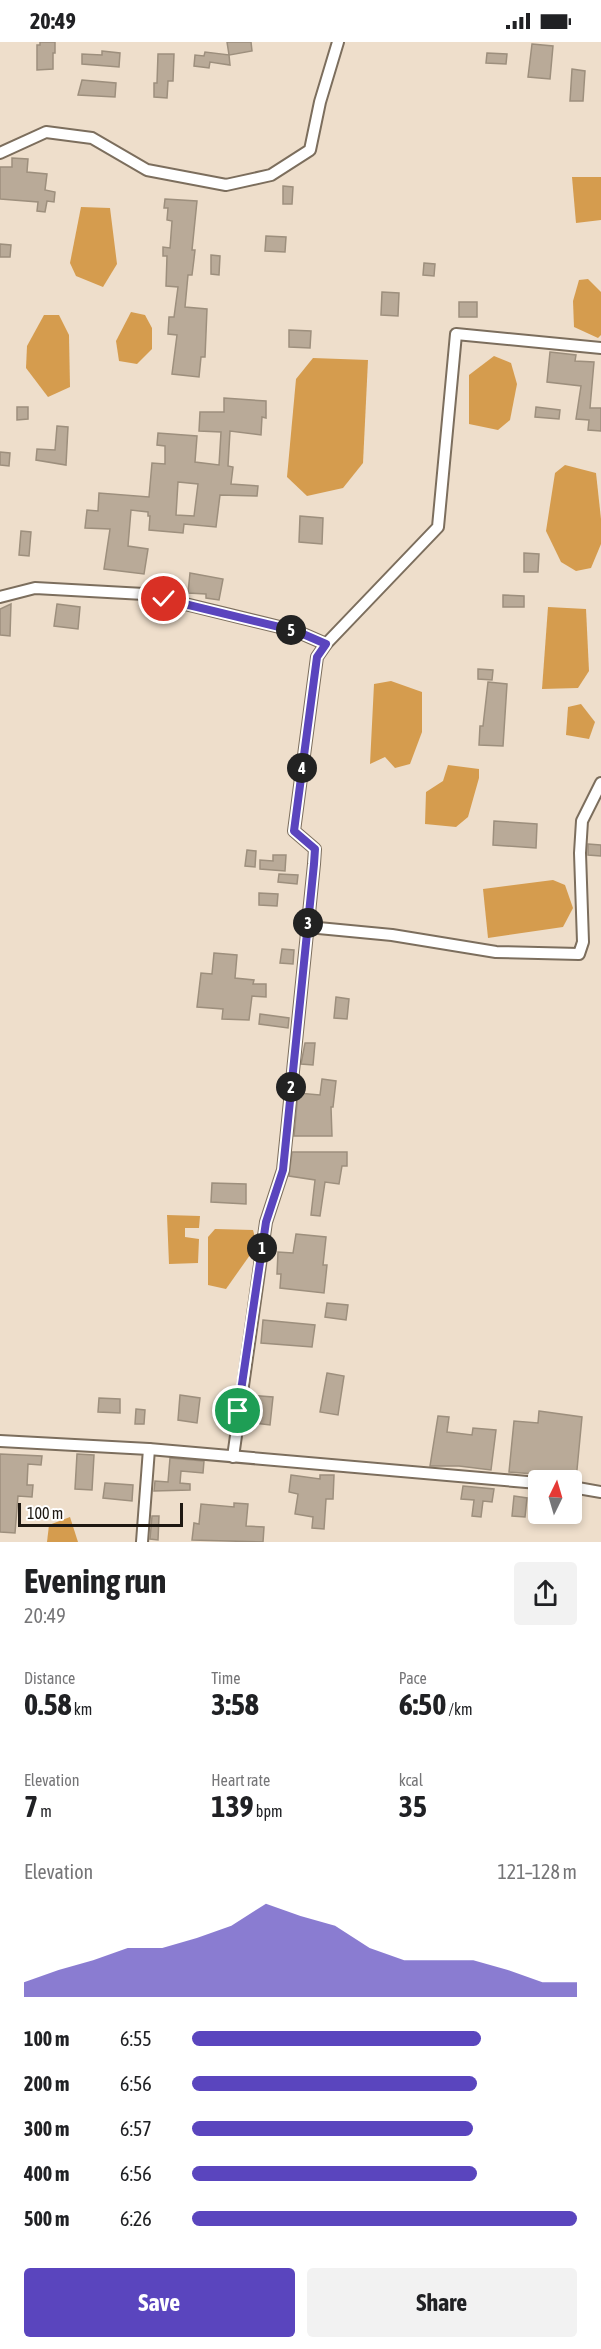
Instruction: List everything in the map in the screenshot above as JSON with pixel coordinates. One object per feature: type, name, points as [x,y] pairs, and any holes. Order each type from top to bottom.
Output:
[{"type":"street","points":[[0,153],[46,132],[92,138],[147,170],[226,185],[271,175],[310,150],[320,102],[338,42]]},
{"type":"street","points":[[233,1457],[266,1222],[283,1170],[315,849],[294,831],[317,657],[326,644],[438,527],[456,334],[601,348]]},
{"type":"street","points":[[0,597],[35,588],[144,594],[296,631],[326,644]]},
{"type":"street","points":[[308,927],[392,935],[496,952],[579,954],[583,942],[580,853],[582,821],[601,783]]},
{"type":"street","points":[[0,1441],[149,1449],[528,1482]]},
{"type":"street","points":[[142,1542],[149,1449]]},
{"type":"street","points":[[582,1489],[601,1492]]},
{"type":"shaded area","points":[[572,177],[601,177],[601,220],[576,223]]},
{"type":"shaded area","points":[[81,207],[110,208],[117,264],[103,287],[76,276],[70,263]]},
{"type":"shaded area","points":[[588,279],[601,292],[601,335],[598,338],[574,327],[573,301],[579,280]]},
{"type":"shaded area","points":[[131,312],[145,315],[152,328],[152,349],[137,364],[119,361],[116,341]]},
{"type":"shaded area","points":[[44,315],[59,315],[69,335],[70,387],[48,397],[26,368],[27,346]]},
{"type":"shaded area","points":[[494,356],[511,363],[517,384],[510,420],[498,430],[469,424],[469,375]]},
{"type":"shaded area","points":[[313,358],[368,360],[363,463],[343,488],[307,496],[287,477],[296,379]]},
{"type":"shaded area","points":[[565,465],[596,473],[601,519],[601,544],[591,568],[576,571],[561,562],[546,531],[555,473]]},
{"type":"shaded area","points":[[548,607],[586,609],[589,671],[578,688],[542,689]]},
{"type":"shaded area","points":[[391,681],[422,692],[422,732],[410,764],[395,768],[385,757],[370,764],[374,684]]},
{"type":"shaded area","points":[[581,704],[595,722],[589,739],[566,735],[568,707]]},
{"type":"shaded area","points":[[448,765],[479,769],[479,778],[468,817],[456,827],[425,824],[426,792],[443,781]]},
{"type":"shaded area","points":[[553,880],[565,885],[573,908],[563,927],[488,938],[483,889]]},
{"type":"shaded area","points":[[167,1215],[200,1216],[199,1228],[185,1228],[185,1237],[199,1239],[198,1263],[169,1264]]},
{"type":"shaded area","points":[[215,1229],[253,1230],[257,1245],[226,1289],[208,1285],[208,1237]]},
{"type":"shaded area","points":[[70,1517],[78,1542],[47,1542],[49,1525]]},
{"type":"building","points":[[40,42],[55,42],[53,69],[37,70],[37,45],[40,45]]},
{"type":"building","points":[[227,42],[251,42],[252,51],[229,55]]},
{"type":"building","points":[[532,44],[553,46],[550,79],[528,77]]},
{"type":"building","points":[[102,51],[120,53],[119,67],[82,64],[82,54],[102,55]]},
{"type":"building","points":[[205,52],[229,55],[230,65],[210,62],[209,68],[194,66],[195,55],[204,56]]},
{"type":"building","points":[[487,53],[507,54],[506,64],[486,63]]},
{"type":"building","points":[[158,54],[174,54],[173,81],[168,81],[167,98],[154,97]]},
{"type":"building","points":[[572,69],[585,71],[583,101],[570,101]]},
{"type":"building","points":[[82,80],[116,83],[115,97],[78,95]]},
{"type":"building","points":[[12,158],[28,159],[27,172],[47,174],[45,190],[55,192],[54,202],[47,201],[45,212],[37,211],[38,202],[0,199],[0,167],[12,167]]},
{"type":"building","points":[[283,186],[293,187],[292,204],[283,204]]},
{"type":"building","points":[[165,199],[197,201],[192,250],[195,250],[194,259],[192,275],[188,275],[185,307],[207,309],[205,357],[201,357],[199,377],[172,374],[177,335],[168,334],[169,317],[174,317],[178,287],[166,286],[167,256],[163,256],[163,247],[170,248],[172,221],[167,220],[168,208],[164,208]]},
{"type":"building","points":[[266,236],[286,237],[285,252],[265,251]]},
{"type":"building","points":[[0,244],[11,245],[10,257],[0,257]]},
{"type":"building","points":[[211,255],[220,256],[219,275],[211,274]]},
{"type":"building","points":[[424,263],[435,264],[434,276],[423,275]]},
{"type":"building","points":[[382,292],[399,293],[398,316],[381,315]]},
{"type":"building","points":[[459,302],[477,302],[477,317],[459,317]]},
{"type":"building","points":[[289,330],[311,331],[310,348],[289,347]]},
{"type":"building","points":[[550,352],[576,355],[575,361],[594,362],[590,408],[601,408],[601,431],[588,430],[589,420],[576,419],[581,386],[547,382]]},
{"type":"building","points":[[224,398],[266,401],[266,418],[262,417],[261,435],[230,431],[228,466],[233,467],[231,484],[258,486],[257,496],[220,495],[216,527],[184,524],[183,533],[149,530],[148,512],[131,510],[128,546],[148,549],[144,574],[104,569],[110,529],[85,528],[87,510],[98,511],[99,493],[149,497],[152,463],[165,464],[165,446],[157,445],[158,433],[197,436],[195,462],[219,465],[221,432],[199,431],[200,412],[224,412]],"holes":[[[178,482],[198,484],[194,516],[176,515]]]},
{"type":"building","points":[[17,407],[28,407],[28,419],[17,420]]},
{"type":"building","points":[[536,407],[560,410],[559,419],[535,417]]},
{"type":"building","points":[[57,426],[68,427],[66,465],[36,460],[37,449],[55,450]]},
{"type":"building","points":[[0,452],[10,453],[9,466],[0,465]]},
{"type":"building","points":[[300,516],[323,518],[322,544],[299,542]]},
{"type":"building","points":[[21,531],[31,532],[29,556],[19,555]]},
{"type":"building","points":[[524,553],[539,554],[538,572],[524,572]]},
{"type":"building","points":[[190,573],[223,579],[219,600],[206,598],[206,594],[188,593]]},
{"type":"building","points":[[503,595],[524,596],[524,607],[503,607]]},
{"type":"building","points":[[11,604],[10,636],[0,635],[0,609]]},
{"type":"building","points":[[57,604],[80,607],[78,629],[54,626]]},
{"type":"building","points":[[478,669],[493,670],[492,680],[478,679]]},
{"type":"building","points":[[488,682],[507,684],[503,746],[479,745]]},
{"type":"building","points":[[494,821],[537,824],[536,848],[493,845]]},
{"type":"building","points":[[588,844],[601,845],[601,856],[588,855]]},
{"type":"building","points":[[247,850],[256,851],[255,867],[245,866]]},
{"type":"building","points":[[273,855],[286,855],[285,871],[260,869],[260,860],[273,861]]},
{"type":"building","points":[[279,874],[298,875],[297,884],[278,882]]},
{"type":"building","points":[[259,893],[278,894],[277,906],[259,905]]},
{"type":"building","points":[[282,949],[294,950],[293,964],[280,963]]},
{"type":"building","points":[[214,953],[237,955],[235,978],[254,980],[253,984],[266,984],[266,997],[252,996],[249,1020],[222,1019],[223,1009],[197,1007],[201,973],[212,974]]},
{"type":"building","points":[[336,997],[349,999],[347,1019],[334,1018]]},
{"type":"building","points":[[260,1014],[289,1018],[288,1028],[259,1024]]},
{"type":"building","points":[[305,1043],[315,1043],[313,1065],[301,1064]]},
{"type":"building","points":[[322,1079],[336,1081],[333,1107],[331,1107],[332,1136],[294,1136],[298,1093],[320,1095]]},
{"type":"building","points":[[292,1152],[347,1152],[347,1166],[342,1166],[339,1184],[325,1182],[320,1216],[311,1215],[315,1180],[289,1176]]},
{"type":"building","points":[[212,1183],[246,1184],[246,1204],[211,1202]]},
{"type":"building","points":[[296,1234],[326,1237],[323,1265],[327,1265],[324,1293],[280,1288],[281,1274],[277,1274],[278,1252],[293,1253]]},
{"type":"building","points":[[327,1303],[348,1305],[346,1320],[325,1317]]},
{"type":"building","points":[[263,1320],[315,1325],[312,1347],[261,1343]]},
{"type":"building","points":[[327,1373],[344,1376],[338,1415],[320,1412]]},
{"type":"building","points":[[180,1395],[200,1398],[197,1423],[178,1420]]},
{"type":"building","points":[[249,1395],[273,1397],[270,1425],[245,1422]]},
{"type":"building","points":[[99,1398],[120,1399],[120,1413],[98,1412]]},
{"type":"building","points":[[136,1409],[145,1410],[144,1424],[135,1424]]},
{"type":"building","points":[[539,1411],[582,1417],[577,1470],[528,1470],[528,1473],[509,1472],[514,1421],[538,1423]]},
{"type":"building","points":[[438,1416],[449,1417],[447,1432],[472,1435],[473,1428],[496,1430],[491,1470],[459,1466],[430,1466]]},
{"type":"building","points":[[0,1454],[42,1456],[41,1465],[28,1464],[27,1485],[33,1485],[32,1497],[18,1496],[15,1533],[0,1532]]},
{"type":"building","points":[[77,1454],[94,1455],[92,1490],[75,1489]]},
{"type":"building","points":[[170,1458],[204,1461],[203,1473],[181,1471],[180,1483],[190,1484],[190,1490],[154,1491],[155,1481],[168,1482]]},
{"type":"building","points":[[291,1475],[320,1479],[320,1475],[334,1475],[333,1499],[326,1499],[324,1529],[312,1528],[313,1517],[295,1514],[298,1494],[289,1492]]},
{"type":"building","points":[[105,1483],[133,1485],[132,1501],[103,1498]]},
{"type":"building","points":[[463,1486],[494,1489],[492,1502],[483,1501],[481,1517],[472,1516],[474,1500],[461,1499]]},
{"type":"building","points":[[514,1496],[527,1498],[525,1517],[512,1516]]},
{"type":"building","points":[[234,1503],[248,1504],[246,1526],[264,1527],[263,1542],[192,1540],[194,1523],[199,1524],[201,1504],[234,1507]]},
{"type":"building","points":[[152,1516],[159,1516],[158,1540],[150,1539]]},
{"type":"route","points":[[164,599],[296,631],[326,644],[317,657],[294,831],[315,849],[283,1170],[266,1222],[238,1411]]}]
